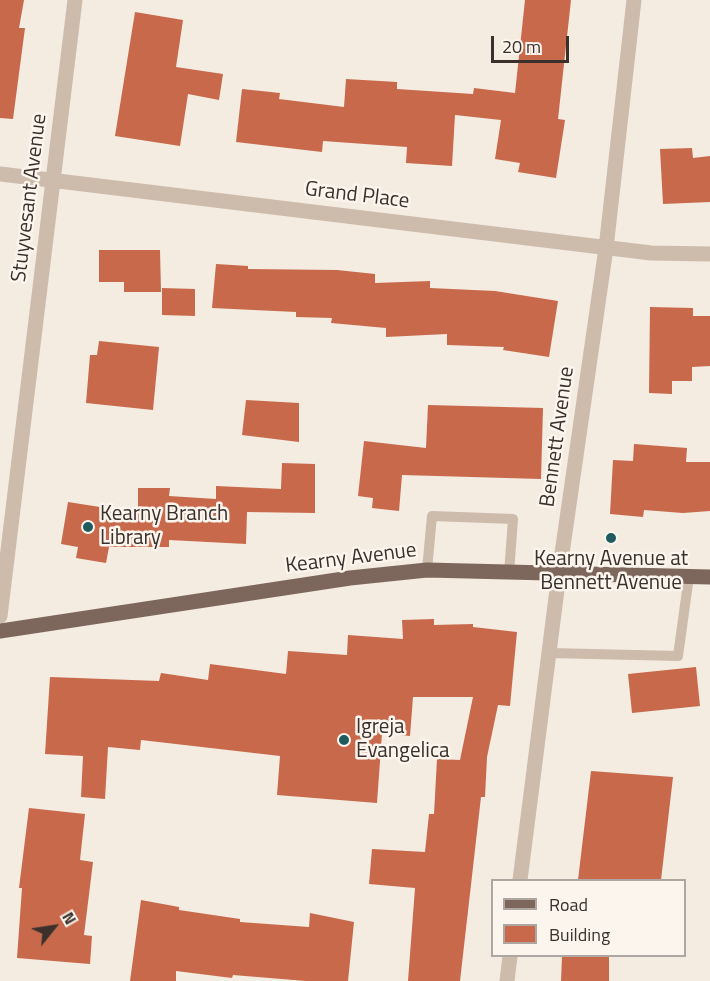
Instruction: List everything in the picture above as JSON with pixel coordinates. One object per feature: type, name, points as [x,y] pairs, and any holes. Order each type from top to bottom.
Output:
[{"type":"main road","name":"Kearny Avenue","points":[[0,632],[350,578],[428,570],[710,577]]},
{"type":"street","name":"Stuyvesant Avenue","points":[[0,616],[75,0]]},
{"type":"street","name":"Bennett Avenue","points":[[520,879],[559,574],[606,248],[634,0]]},
{"type":"street","name":"Grand Place","points":[[0,174],[606,248],[651,253],[710,254]]},
{"type":"street","points":[[507,981],[510,957]]},
{"type":"lane","points":[[428,570],[432,516],[513,519],[509,573]]},
{"type":"lane","points":[[549,653],[678,656],[689,576]]},
{"type":"building","points":[[0,0],[24,0],[19,28],[25,28],[13,119],[0,118]]},
{"type":"building","points":[[525,0],[571,0],[558,119],[565,120],[556,178],[518,172],[520,163],[495,159],[501,120],[455,115],[452,166],[406,163],[407,147],[323,141],[322,152],[236,142],[242,89],[280,93],[279,99],[344,107],[346,79],[397,82],[397,89],[473,94],[474,88],[515,93]]},
{"type":"building","points":[[135,12],[183,20],[176,67],[223,74],[219,100],[188,94],[180,146],[115,136]]},
{"type":"building","points":[[692,148],[693,158],[710,156],[710,202],[663,204],[660,149]]},
{"type":"building","points":[[99,250],[160,250],[161,292],[124,292],[124,282],[99,282]]},
{"type":"building","points":[[216,264],[248,266],[248,269],[337,270],[375,274],[375,283],[430,281],[430,288],[495,291],[558,301],[549,357],[503,350],[504,347],[447,345],[447,334],[386,337],[386,328],[331,323],[332,318],[296,317],[296,312],[212,308]]},
{"type":"building","points":[[162,288],[195,289],[195,316],[162,315]]},
{"type":"building","points":[[650,307],[693,308],[693,316],[710,316],[710,366],[692,367],[692,381],[672,381],[672,394],[649,393]]},
{"type":"building","points":[[99,341],[159,347],[153,410],[86,403],[90,355],[97,355]]},
{"type":"building","points":[[246,400],[299,403],[299,442],[242,435]]},
{"type":"building","points":[[428,405],[543,408],[541,479],[402,475],[399,511],[372,508],[373,498],[358,496],[364,441],[426,448]]},
{"type":"building","points":[[634,444],[687,448],[686,462],[710,462],[710,511],[683,513],[644,510],[643,517],[610,514],[613,460],[633,461]]},
{"type":"building","points":[[282,463],[315,464],[315,513],[247,512],[246,544],[169,540],[169,547],[109,547],[106,563],[76,558],[78,547],[61,544],[68,502],[138,513],[138,488],[170,488],[169,496],[216,499],[216,486],[281,489]]},
{"type":"building","points":[[434,619],[434,625],[473,624],[473,627],[517,632],[510,706],[498,705],[487,757],[485,797],[481,797],[460,981],[408,981],[415,888],[369,884],[372,849],[425,852],[429,814],[434,814],[437,759],[460,760],[473,697],[413,697],[410,736],[382,733],[377,803],[277,795],[280,756],[141,740],[140,750],[108,747],[105,799],[81,797],[83,756],[45,754],[50,677],[159,681],[161,673],[208,680],[210,664],[286,674],[288,651],[347,655],[348,635],[403,639],[402,620]]},
{"type":"building","points":[[696,667],[700,706],[632,713],[628,674]]},
{"type":"building","points":[[591,771],[673,777],[661,879],[578,879]]},
{"type":"building","points":[[29,808],[85,814],[80,860],[93,862],[84,935],[92,936],[90,964],[17,958],[22,888],[19,888]]},
{"type":"building","points":[[141,900],[179,907],[179,910],[240,919],[240,922],[309,927],[310,913],[354,922],[348,981],[306,981],[233,975],[232,978],[176,971],[176,981],[130,981]]},
{"type":"building","points":[[562,957],[609,957],[609,981],[561,981]]},
{"type":"place","name":"Kearny Branch Library","points":[[88,527]]},
{"type":"place","name":"Kearny Avenue at Bennett Avenue","points":[[611,538]]},
{"type":"place","name":"Igreja Evangelica","points":[[344,740]]}]
